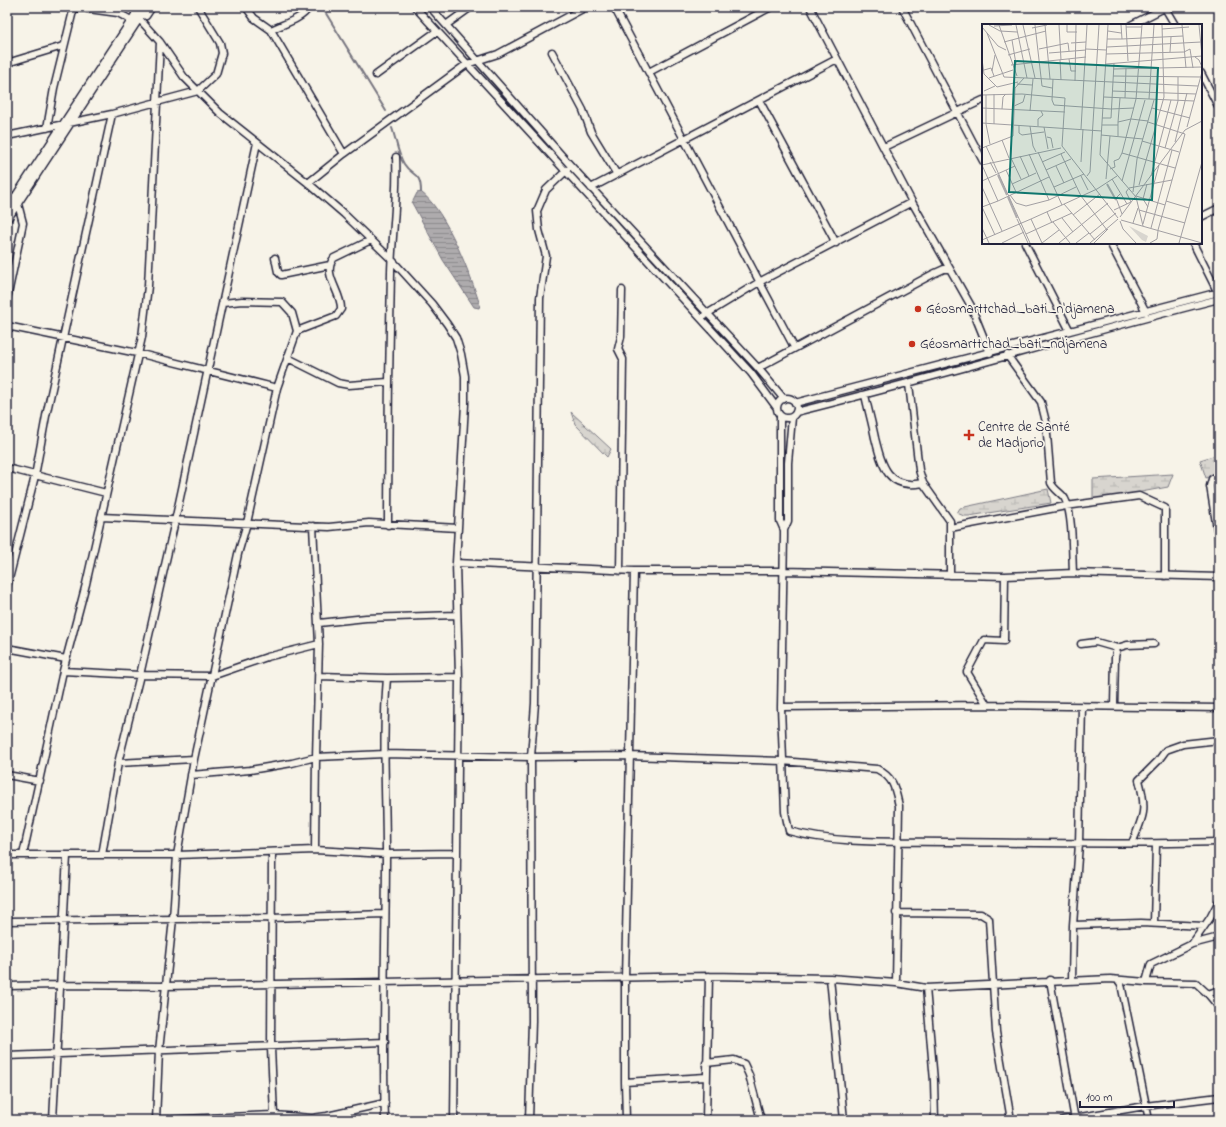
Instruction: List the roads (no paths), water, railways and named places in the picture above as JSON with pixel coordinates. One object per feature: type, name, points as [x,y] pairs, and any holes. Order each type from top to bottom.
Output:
[{"type":"street","points":[[47,128],[63,46],[74,7],[118,13],[131,20],[139,18],[152,7]]},
{"type":"street","points":[[135,7],[139,18],[160,42],[184,77],[220,114],[308,184],[392,260],[432,304],[447,324],[456,338],[461,354],[465,376],[465,404],[456,563],[456,615],[459,677],[454,1120]]},
{"type":"street","points":[[139,18],[140,7]]},
{"type":"street","points":[[7,220],[147,7]]},
{"type":"street","points":[[7,136],[112,114],[198,91],[216,74],[222,53],[220,44],[198,7]]},
{"type":"street","points":[[246,7],[254,18],[271,30],[344,154]]},
{"type":"street","points":[[271,30],[300,16],[306,12],[308,7]]},
{"type":"street","points":[[415,7],[567,170],[755,377],[777,408],[780,416],[780,521],[784,530]]},
{"type":"street","points":[[430,7],[477,62],[591,188],[758,368],[784,399]]},
{"type":"street","points":[[446,24],[471,7]]},
{"type":"street","points":[[308,184],[344,154],[467,64],[498,54],[586,7]]},
{"type":"street","points":[[614,7],[761,281],[794,347]]},
{"type":"street","points":[[649,72],[771,7]]},
{"type":"street","points":[[810,7],[912,202],[971,306],[990,353]]},
{"type":"street","points":[[902,7],[982,159]]},
{"type":"street","points":[[1133,24],[1166,7],[1174,24]]},
{"type":"street","points":[[7,209],[131,20]]},
{"type":"street","points":[[376,75],[437,31]]},
{"type":"street","points":[[23,855],[63,671],[86,584],[143,331],[148,286],[160,42]]},
{"type":"street","points":[[7,63],[63,46]]},
{"type":"street","points":[[552,52],[583,110],[591,132],[616,173]]},
{"type":"street","points":[[591,188],[616,173],[684,140],[837,60]]},
{"type":"street","points":[[1202,75],[1219,108]]},
{"type":"street","points":[[758,100],[836,243]]},
{"type":"street","points":[[884,147],[982,101]]},
{"type":"street","points":[[7,586],[34,476],[112,114]]},
{"type":"street","points":[[102,855],[118,763],[140,675],[175,520],[257,143]]},
{"type":"street","points":[[388,525],[388,382],[392,260],[397,200],[396,157]]},
{"type":"street","points":[[529,1120],[532,1020],[530,980],[531,757],[535,703],[540,298],[546,256],[539,230],[537,211],[546,190],[567,170]]},
{"type":"street","points":[[700,318],[761,281],[912,202]]},
{"type":"street","points":[[7,299],[23,223],[18,204]]},
{"type":"street","points":[[1202,216],[1219,208]]},
{"type":"street","points":[[297,331],[336,316],[339,313],[341,305],[330,272],[330,265],[334,258],[371,240]]},
{"type":"street","points":[[1026,244],[1070,331]]},
{"type":"street","points":[[1111,244],[1146,312]]},
{"type":"street","points":[[795,403],[1219,293],[1194,244]]},
{"type":"street","points":[[275,258],[278,272],[281,275],[330,265]]},
{"type":"street","points":[[758,368],[794,347],[940,270],[950,269]]},
{"type":"street","points":[[620,571],[623,359],[618,350],[622,337],[622,290]]},
{"type":"street","points":[[780,416],[786,418],[1007,355],[1219,299]]},
{"type":"street","points":[[156,1120],[159,1051],[173,919],[177,856],[191,774],[238,554],[247,523],[277,388],[297,331],[292,313],[282,302],[242,301],[223,303]]},
{"type":"street","points":[[7,326],[137,353],[277,388]]},
{"type":"street","points":[[1007,355],[1041,402],[1046,422],[1051,484],[1054,490],[1065,499],[1070,521],[1073,573]]},
{"type":"street","points":[[288,358],[338,383],[348,385],[388,382]]},
{"type":"street","points":[[909,384],[919,470],[924,484],[946,512],[950,521],[950,575]]},
{"type":"street","points":[[865,395],[882,465],[890,477],[907,484],[924,484]]},
{"type":"street","points":[[777,408],[779,402],[784,399],[791,399],[795,403]]},
{"type":"street","points":[[795,403],[788,463],[788,521],[784,530],[781,707],[785,812],[789,831],[834,839],[899,841],[1079,844],[1219,842]]},
{"type":"street","points":[[7,468],[106,493]]},
{"type":"street","points":[[1219,475],[1212,479],[1210,486],[1218,535],[1219,561]]},
{"type":"street","points":[[950,528],[1066,506],[1139,496],[1165,508],[1165,576]]},
{"type":"street","points":[[100,517],[329,527],[369,523],[458,528]]},
{"type":"street","points":[[313,526],[319,623],[315,850]]},
{"type":"street","points":[[456,563],[620,571],[784,571],[1005,576],[1073,573],[1219,577]]},
{"type":"street","points":[[626,1120],[624,1082],[629,756],[634,571]]},
{"type":"street","points":[[987,705],[967,672],[984,640],[1004,641],[1005,576]]},
{"type":"street","points":[[319,623],[366,618],[456,615]]},
{"type":"street","points":[[1081,644],[1096,642],[1117,648],[1127,645],[1154,644]]},
{"type":"street","points":[[63,671],[140,675],[212,676],[267,657],[319,644]]},
{"type":"street","points":[[7,648],[66,659]]},
{"type":"street","points":[[1114,706],[1115,657],[1117,648]]},
{"type":"street","points":[[319,676],[387,678],[459,677]]},
{"type":"street","points":[[385,1120],[384,914],[386,854],[385,754],[383,723],[387,678]]},
{"type":"street","points":[[781,707],[987,705],[1219,708]]},
{"type":"street","points":[[1072,980],[1073,925],[1079,844],[1082,706]]},
{"type":"street","points":[[1132,843],[1143,817],[1144,798],[1139,780],[1158,761],[1166,750],[1183,744],[1219,740]]},
{"type":"street","points":[[191,774],[250,770],[292,763],[316,757],[385,754],[531,757],[629,756],[782,761],[877,768],[888,775],[894,784],[899,806],[896,983]]},
{"type":"street","points":[[118,763],[194,759]]},
{"type":"street","points":[[7,775],[40,781]]},
{"type":"street","points":[[1154,923],[1156,844]]},
{"type":"street","points":[[7,855],[177,856],[315,850],[386,854],[456,853]]},
{"type":"street","points":[[272,853],[271,1048],[274,1114]]},
{"type":"street","points":[[53,1120],[67,856]]},
{"type":"street","points":[[1192,944],[1210,918],[1219,901]]},
{"type":"street","points":[[896,913],[981,914],[986,916],[991,923],[992,984],[996,1032],[1011,1120]]},
{"type":"street","points":[[7,921],[271,918],[384,914]]},
{"type":"street","points":[[1073,925],[1154,923],[1204,926]]},
{"type":"street","points":[[1146,982],[1150,964],[1192,944],[1219,937]]},
{"type":"street","points":[[706,1120],[709,976]]},
{"type":"street","points":[[7,986],[166,986],[384,981],[626,979],[709,976],[830,978],[896,983],[926,988],[1050,980],[1118,980],[1196,983],[1219,1007]]},
{"type":"street","points":[[830,978],[844,1120]]},
{"type":"street","points":[[1050,980],[1074,1119]]},
{"type":"street","points":[[1118,980],[1122,990],[1149,1120]]},
{"type":"street","points":[[926,988],[934,1081],[935,1120]]},
{"type":"street","points":[[1208,994],[1219,990]]},
{"type":"street","points":[[7,1056],[271,1048],[385,1042]]},
{"type":"street","points":[[706,1063],[734,1060],[744,1064],[749,1075],[761,1120]]},
{"type":"street","points":[[624,1082],[706,1077]]},
{"type":"street","points":[[1063,1120],[1145,1106],[1219,1097]]},
{"type":"street","points":[[162,1120],[274,1114],[298,1118],[327,1116],[385,1103]]},
{"type":"waterway","points":[[322,7],[386,111]]},
{"type":"waterway","points":[[392,128],[402,160],[407,168],[418,177],[421,185],[421,192]]},
{"type":"place","name":"Géosmarttchad_bati_n'djamena","points":[[918,309]]},
{"type":"place","name":"Géosmarttchad_bati_ndjamena","points":[[912,344]]},
{"type":"place","name":"Centre de Santé de Madjorio","points":[[969,435]]}]
